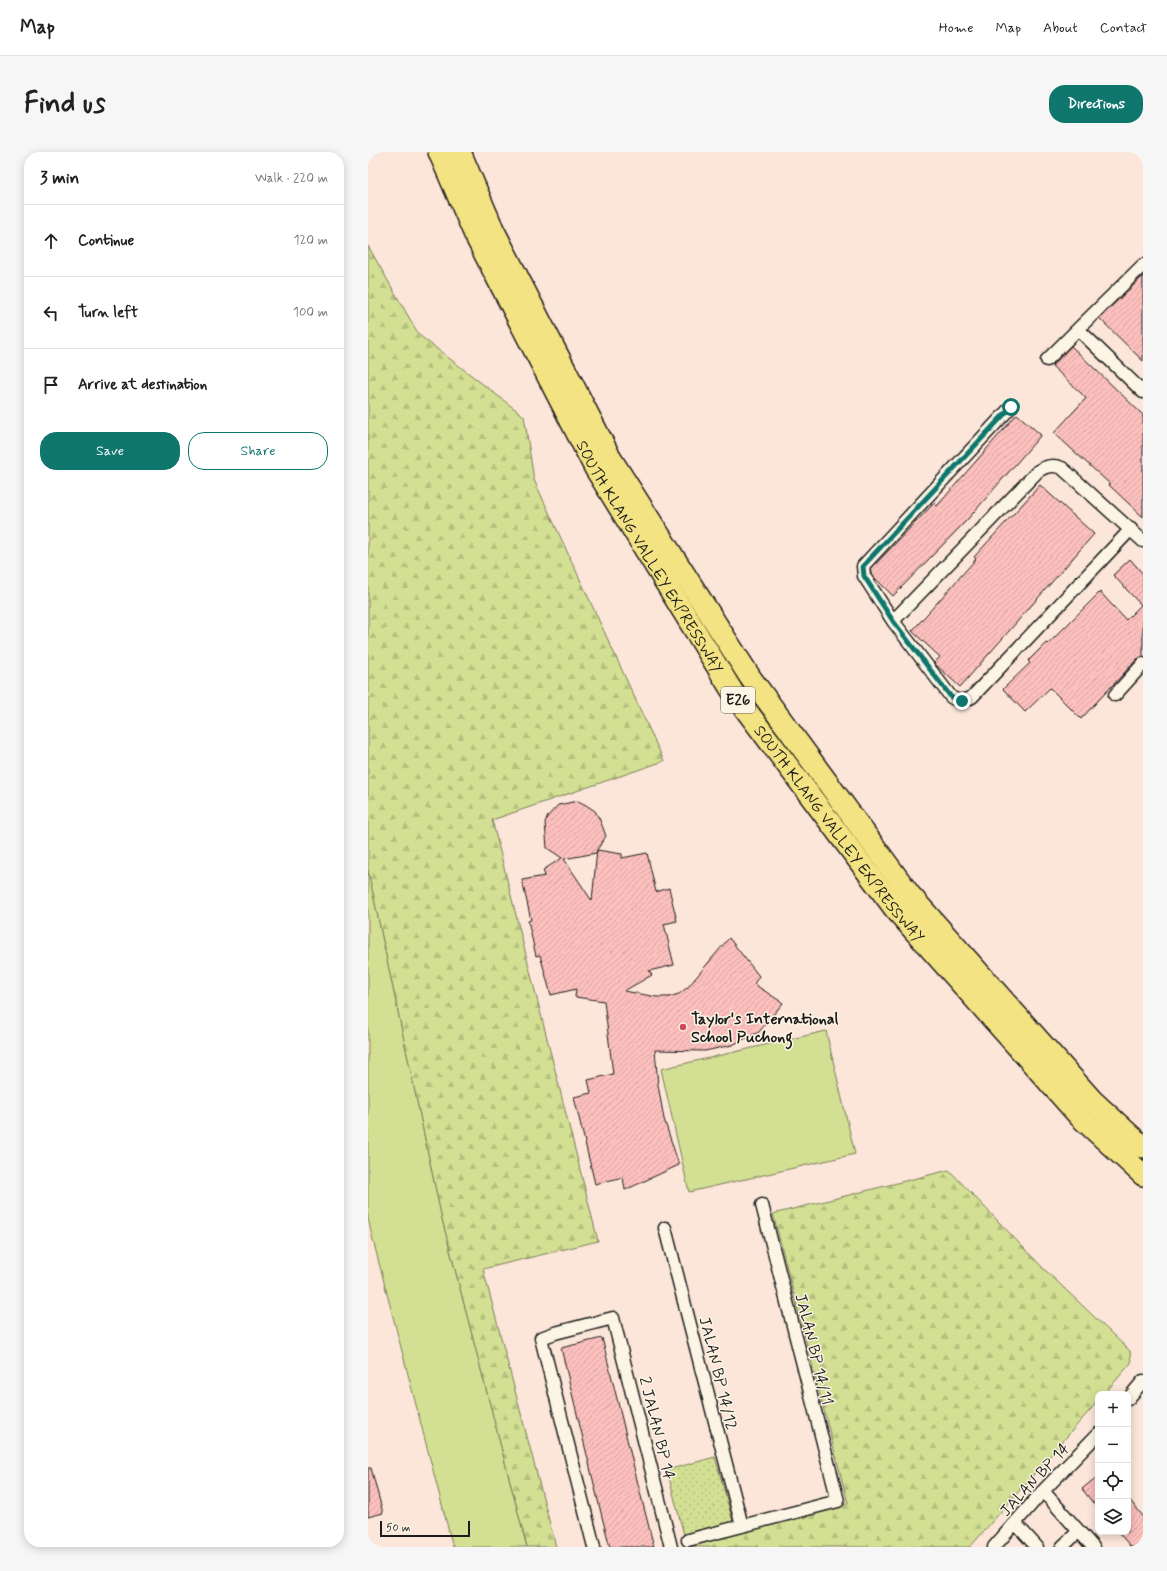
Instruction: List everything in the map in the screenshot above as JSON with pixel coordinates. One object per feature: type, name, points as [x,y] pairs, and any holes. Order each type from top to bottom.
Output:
[{"type":"highway","name":"SOUTH KLANG VALLEY EXPRESSWAY","points":[[439,152],[475,235],[595,468],[734,694],[895,908],[1080,1116],[1143,1175]]},
{"type":"highway","name":"SOUTH KLANG VALLEY EXPRESSWAY","points":[[460,152],[493,229],[610,459],[750,678],[910,895],[1092,1100],[1143,1147]]},
{"type":"street","points":[[1048,360],[1078,328],[1143,265]]},
{"type":"street","points":[[1078,328],[1143,392]]},
{"type":"street","points":[[1011,407],[863,566],[864,576],[893,621],[951,697],[956,700],[967,700],[972,697],[1131,529]]},
{"type":"street","points":[[893,621],[1032,477],[1044,467],[1049,465],[1062,468],[1143,540]]},
{"type":"street","points":[[1114,695],[1143,664]]},
{"type":"street","name":"JALAN BP 14/11","points":[[742,1526],[838,1501],[762,1205]]},
{"type":"street","name":"JALAN BP 14/12","points":[[665,1228],[742,1526]]},
{"type":"street","name":"2 JALAN BP 14","points":[[594,1547],[541,1343],[541,1338],[613,1318],[671,1547]]},
{"type":"street","points":[[1131,1395],[1143,1381]]},
{"type":"street","name":"JALAN BP 14","points":[[994,1547],[1043,1491],[1095,1437]]},
{"type":"street","points":[[1043,1491],[1093,1547]]},
{"type":"street","points":[[1016,1522],[1037,1547]]},
{"type":"street","points":[[688,1540],[742,1526]]},
{"type":"street","points":[[1062,1547],[1079,1531]]},
{"type":"green space","points":[[368,246],[419,335],[524,416],[534,480],[664,761],[492,820],[598,1241],[483,1269],[556,1547],[527,1547],[442,1219],[368,870]]},
{"type":"green space","points":[[368,870],[442,1219],[527,1547],[453,1547],[372,1236],[368,1218]]},
{"type":"green space","points":[[826,1031],[855,1154],[689,1192],[661,1069]]},
{"type":"green space","points":[[949,1170],[1043,1268],[1130,1351],[1131,1363],[1107,1391],[1095,1391],[1095,1404],[970,1547],[684,1547],[848,1503],[773,1214]]},
{"type":"green space","points":[[715,1457],[733,1522],[684,1535],[667,1470]]},
{"type":"building","points":[[1143,276],[1143,361],[1099,318]]},
{"type":"building","points":[[1071,346],[1143,415],[1143,517],[1109,485],[1110,484],[1054,433],[1086,398],[1052,366]]},
{"type":"building","points":[[1017,414],[1041,435],[967,520],[893,596],[873,576],[871,569],[934,503],[937,506]]},
{"type":"building","points":[[1040,485],[1094,534],[960,687],[934,663],[940,657],[912,631],[976,559],[974,557]]},
{"type":"building","points":[[1130,559],[1143,574],[1143,656],[1137,659],[1081,719],[1050,688],[1025,712],[1003,689],[1030,663],[1028,661],[1046,643],[1048,644],[1100,592],[1126,620],[1141,605],[1113,575]]},
{"type":"building","points":[[578,801],[595,811],[606,836],[597,850],[622,854],[622,858],[647,853],[656,892],[669,888],[677,921],[664,924],[674,965],[649,971],[652,975],[624,991],[657,997],[669,997],[679,994],[688,987],[729,938],[759,976],[754,984],[783,1003],[759,1032],[732,1045],[705,1051],[655,1050],[658,1085],[664,1119],[679,1165],[625,1190],[623,1177],[595,1184],[574,1097],[591,1093],[588,1080],[613,1074],[604,1001],[575,997],[576,989],[551,995],[540,955],[536,956],[528,921],[531,920],[522,880],[545,876],[543,870],[562,858],[547,848],[545,823],[547,817],[558,805]],"holes":[[[597,850],[592,901],[564,859],[596,853]]]},
{"type":"building","points":[[602,1338],[654,1547],[610,1547],[602,1517],[561,1348]]},
{"type":"building","points":[[368,1468],[371,1468],[383,1513],[368,1517]]},
{"type":"building","points":[[1095,1478],[1095,1505],[1082,1489]]},
{"type":"building","points":[[1131,1502],[1143,1516],[1143,1547],[1131,1547],[1121,1535],[1131,1535]]},
{"type":"place","name":"Taylor's International School Puchong","points":[[683,1027]]},
{"type":"route","points":[[962,701],[951,697],[893,621],[862,571],[863,566],[1011,407]]}]
